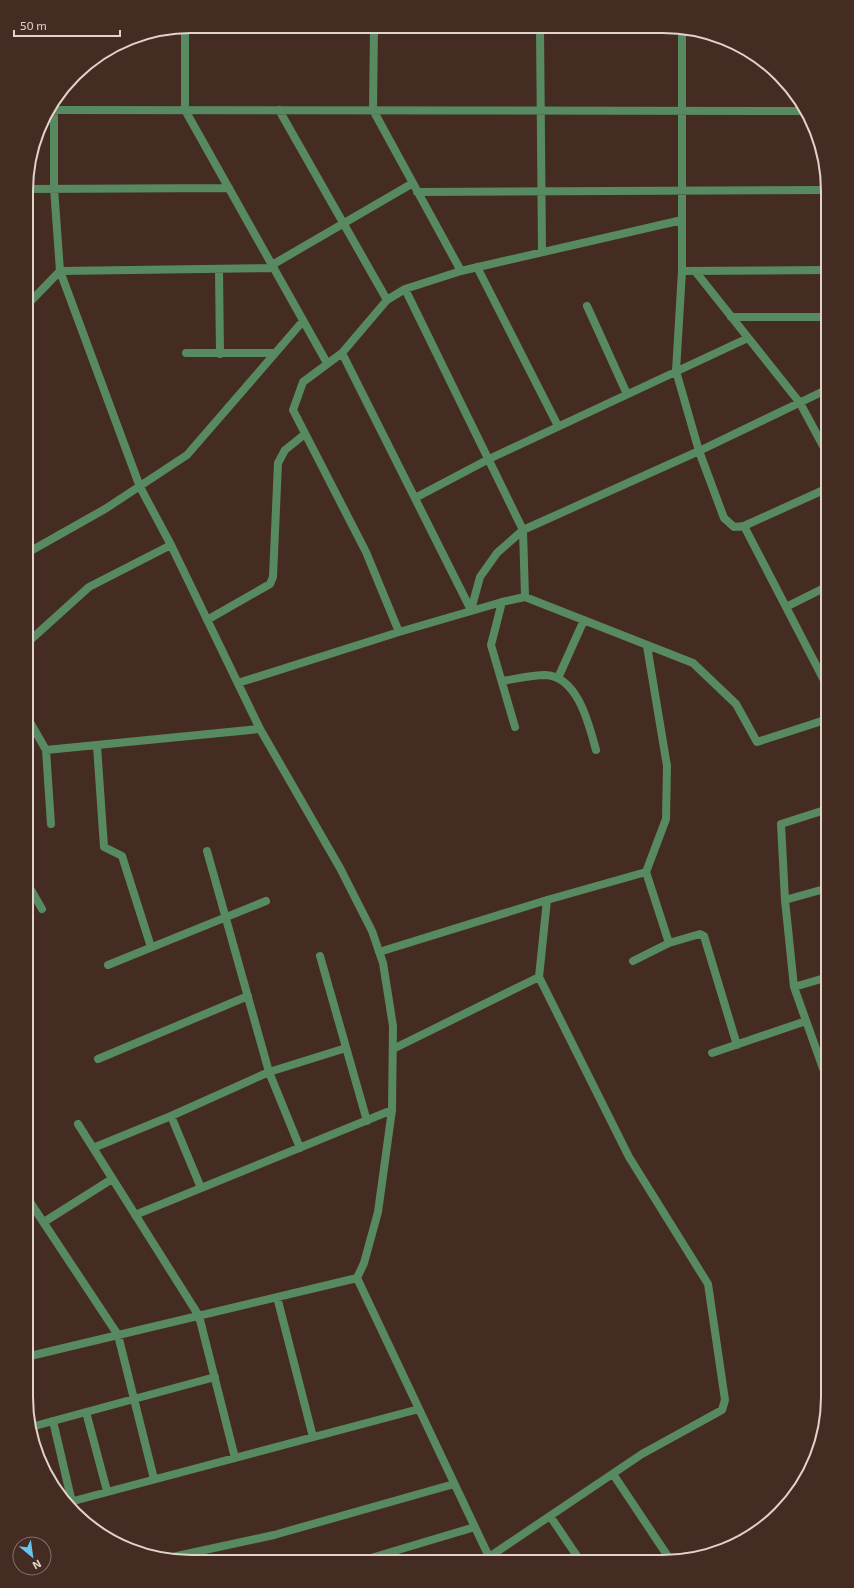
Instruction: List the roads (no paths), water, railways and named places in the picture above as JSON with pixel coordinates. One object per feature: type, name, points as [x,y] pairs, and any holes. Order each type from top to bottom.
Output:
[{"type":"street","points":[[185,33],[185,110],[327,363]]},
{"type":"street","points":[[374,33],[374,110],[461,271]]},
{"type":"street","points":[[540,33],[542,252]]},
{"type":"street","points":[[682,34],[682,271],[676,371],[699,451],[724,518],[734,527],[744,526],[821,491]]},
{"type":"street","points":[[57,108],[185,110],[799,111]]},
{"type":"street","points":[[279,110],[387,300]]},
{"type":"street","points":[[52,115],[54,188],[60,271],[140,487],[171,545],[260,729],[340,868],[372,931],[383,963],[393,1026],[392,1110],[378,1212],[364,1263],[357,1278]]},
{"type":"street","points":[[33,298],[60,271],[273,267],[413,183]]},
{"type":"street","points":[[33,189],[229,188]]},
{"type":"street","points":[[418,192],[821,190]]},
{"type":"street","points":[[399,632],[366,552],[293,410],[303,382],[342,353],[387,300],[405,289],[477,267],[682,220]]},
{"type":"street","points":[[477,267],[558,426]]},
{"type":"street","points":[[219,269],[220,354]]},
{"type":"street","points":[[682,271],[821,270]]},
{"type":"street","points":[[695,271],[800,403],[821,442]]},
{"type":"street","points":[[405,289],[523,530],[525,598]]},
{"type":"street","points":[[587,306],[627,394]]},
{"type":"street","points":[[731,317],[821,317]]},
{"type":"street","points":[[33,550],[105,509],[187,455],[303,321]]},
{"type":"street","points":[[415,498],[489,459],[748,338]]},
{"type":"street","points":[[186,353],[275,354]]},
{"type":"street","points":[[342,353],[471,610]]},
{"type":"street","points":[[471,610],[480,577],[497,553],[523,530],[699,451],[821,392]]},
{"type":"street","points":[[207,620],[270,584],[273,577],[278,463],[285,450],[305,434]]},
{"type":"street","points":[[744,526],[821,674]]},
{"type":"street","points":[[33,638],[89,587],[171,545]]},
{"type":"street","points":[[786,607],[821,590]]},
{"type":"street","points":[[238,683],[471,610],[525,598],[693,663],[736,704],[757,742],[821,721]]},
{"type":"street","points":[[502,602],[491,645],[515,727]]},
{"type":"street","points":[[558,678],[584,620]]},
{"type":"street","points":[[647,646],[667,766],[666,819],[646,872],[669,943]]},
{"type":"street","points":[[502,681],[546,675],[558,678],[575,693],[586,716],[596,750]]},
{"type":"street","points":[[33,727],[46,750],[51,824]]},
{"type":"street","points":[[46,750],[260,729]]},
{"type":"street","points":[[97,746],[104,847],[122,856],[151,947]]},
{"type":"street","points":[[821,811],[781,824],[785,900],[794,987],[821,1063]]},
{"type":"street","points":[[207,851],[269,1072],[300,1148]]},
{"type":"street","points":[[379,952],[547,900],[646,872]]},
{"type":"street","points":[[785,900],[821,890]]},
{"type":"street","points":[[33,894],[42,910]]},
{"type":"street","points":[[496,1555],[550,1516],[642,1454],[722,1410],[725,1400],[708,1284],[629,1158],[539,977],[547,900]]},
{"type":"street","points":[[108,965],[266,901]]},
{"type":"street","points":[[633,961],[669,943],[700,934],[704,936],[737,1045]]},
{"type":"street","points":[[320,956],[367,1120]]},
{"type":"street","points":[[392,1050],[539,977]]},
{"type":"street","points":[[794,987],[821,979]]},
{"type":"street","points":[[98,1059],[248,996]]},
{"type":"street","points":[[712,1053],[806,1021]]},
{"type":"street","points":[[93,1148],[171,1116],[269,1072],[346,1048]]},
{"type":"street","points":[[135,1215],[392,1110]]},
{"type":"street","points":[[171,1116],[200,1188]]},
{"type":"street","points":[[78,1124],[199,1316],[235,1458]]},
{"type":"street","points":[[44,1222],[112,1179]]},
{"type":"street","points":[[33,1206],[118,1335],[154,1479]]},
{"type":"street","points":[[33,1355],[357,1278]]},
{"type":"street","points":[[357,1278],[488,1555]]},
{"type":"street","points":[[277,1297],[313,1437]]},
{"type":"street","points":[[36,1426],[215,1377]]},
{"type":"street","points":[[72,1501],[419,1409]]},
{"type":"street","points":[[86,1412],[107,1492]]},
{"type":"street","points":[[52,1421],[68,1495]]},
{"type":"street","points":[[613,1474],[667,1555]]},
{"type":"street","points":[[182,1555],[274,1535],[454,1484]]},
{"type":"street","points":[[550,1516],[576,1555]]},
{"type":"street","points":[[381,1555],[475,1527]]}]
